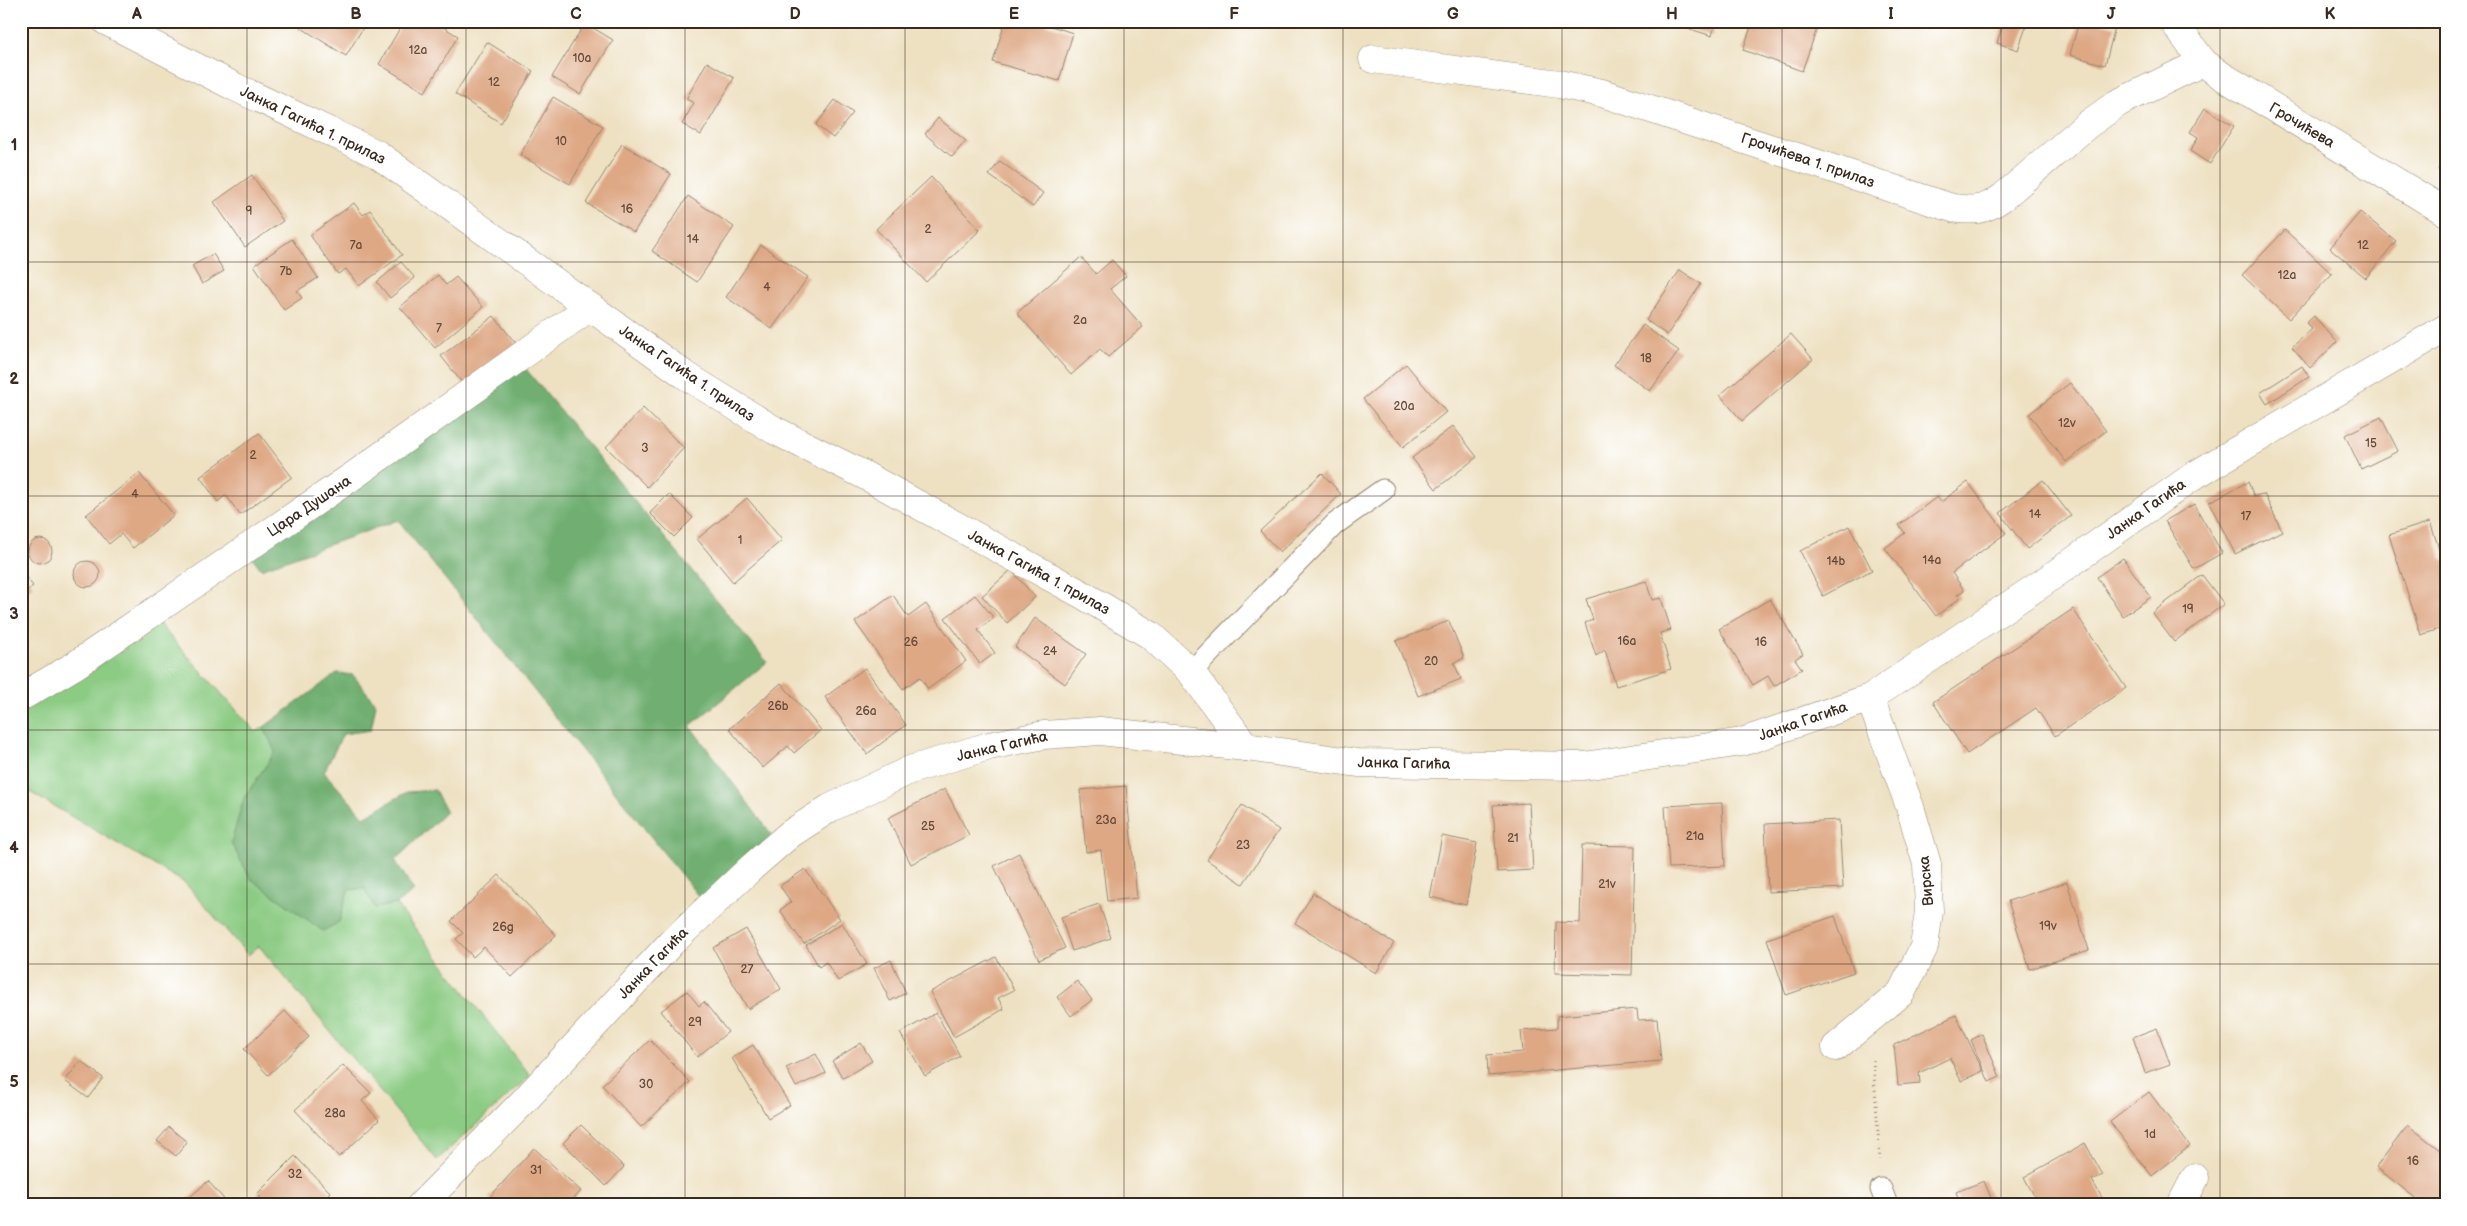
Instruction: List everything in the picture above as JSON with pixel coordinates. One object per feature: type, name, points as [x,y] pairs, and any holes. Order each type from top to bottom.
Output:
[{"type":"street","name":"Јанка Гагића 1. прилаз","points":[[106,21],[235,87],[377,154],[685,375],[774,430],[864,475],[1083,595],[1150,635],[1191,672],[1246,747]]},
{"type":"street","name":"Грочићева","points":[[2173,21],[2203,62],[2222,76],[2446,212]]},
{"type":"street","name":"Грочићева 1. прилаз","points":[[1373,60],[1559,84],[1602,93],[1952,208],[1974,211],[1989,207],[2003,197],[2087,125],[2118,103],[2203,62]]},
{"type":"street","name":"Цара Душана","points":[[21,697],[74,666],[354,476],[590,307]]},
{"type":"street","name":"Јанка Гагића","points":[[421,1205],[524,1100],[671,944],[752,866],[790,834],[830,808],[910,770],[990,746],[1044,735],[1100,732],[1246,747],[1358,763],[1584,766],[1742,742],[1870,698],[2041,584],[2195,475],[2446,328]]},
{"type":"street","name":"Вирска","points":[[1836,1047],[1901,993],[1924,947],[1929,911],[1928,864],[1910,807],[1870,698]]},
{"type":"street","points":[[2181,1205],[2195,1178]]},
{"type":"lane","points":[[1191,672],[1335,524],[1383,490]]},
{"type":"path","points":[[1866,1022],[1875,1068],[1884,1197]]},
{"type":"green space","points":[[516,357],[767,662],[690,726],[772,835],[703,902],[398,520],[261,569],[240,541]]},
{"type":"green space","points":[[143,606],[256,732],[264,727],[276,752],[244,798],[339,922],[348,890],[364,888],[375,908],[396,904],[530,1076],[437,1160],[259,946],[248,955],[185,883],[21,787],[21,684]]},
{"type":"green space","points":[[337,673],[353,675],[376,704],[371,730],[343,734],[324,772],[364,817],[407,792],[435,790],[446,812],[395,860],[414,891],[396,904],[375,908],[364,888],[348,890],[339,922],[323,931],[251,879],[231,843],[244,798],[275,752],[264,727]]},
{"type":"building","points":[[303,21],[367,21],[346,56],[300,27]]},
{"type":"building","points":[[404,21],[433,21],[458,36],[425,92],[379,64]]},
{"type":"building","points":[[1005,21],[1035,21],[1073,33],[1059,81],[993,62]]},
{"type":"building","points":[[1665,21],[1716,21],[1712,36]]},
{"type":"building","points":[[1753,21],[1813,21],[1819,23],[1802,71],[1743,50]]},
{"type":"building","points":[[1921,21],[1952,21],[1952,26]]},
{"type":"building","points":[[2004,21],[2028,21],[2018,50],[1997,43]]},
{"type":"building","points":[[2079,21],[2094,21],[2115,27],[2105,65],[2070,55]]},
{"type":"building","points":[[585,23],[613,40],[580,94],[552,77]]},
{"type":"building","points":[[487,42],[533,71],[501,123],[455,94]]},
{"type":"building","points":[[707,62],[734,78],[701,135],[682,124],[694,103],[686,99]]},
{"type":"building","points":[[553,97],[603,126],[570,184],[520,155]]},
{"type":"building","points":[[835,100],[853,113],[833,138],[816,125]]},
{"type":"building","points":[[2205,108],[2234,126],[2210,164],[2190,151],[2198,137],[2190,132]]},
{"type":"building","points":[[938,118],[966,141],[952,157],[925,134]]},
{"type":"building","points":[[622,144],[671,174],[634,232],[586,203]]},
{"type":"building","points":[[2446,153],[2446,174],[2438,170]]},
{"type":"building","points":[[1000,161],[1043,193],[1033,207],[989,175]]},
{"type":"building","points":[[252,175],[283,221],[245,247],[214,202]]},
{"type":"building","points":[[931,177],[980,230],[926,282],[876,229]]},
{"type":"building","points":[[688,196],[734,227],[697,282],[652,251]]},
{"type":"building","points":[[354,203],[363,215],[370,210],[402,255],[359,286],[346,269],[338,274],[310,235]]},
{"type":"building","points":[[2360,212],[2396,241],[2366,278],[2330,248]]},
{"type":"building","points":[[2285,230],[2332,274],[2289,319],[2242,275]]},
{"type":"building","points":[[292,239],[318,278],[297,291],[302,298],[284,310],[254,265]]},
{"type":"building","points":[[761,245],[808,277],[772,329],[726,297]]},
{"type":"building","points":[[213,254],[224,271],[202,284],[192,266]]},
{"type":"building","points":[[1081,257],[1096,274],[1112,260],[1126,276],[1110,289],[1143,327],[1108,357],[1100,349],[1071,375],[1017,313]]},
{"type":"building","points":[[401,262],[415,278],[390,298],[377,282]]},
{"type":"building","points":[[1680,270],[1701,284],[1667,335],[1646,320]]},
{"type":"building","points":[[438,275],[446,285],[456,277],[483,307],[435,348],[400,307]]},
{"type":"building","points":[[494,316],[517,345],[464,385],[441,356]]},
{"type":"building","points":[[2314,316],[2337,342],[2310,368],[2292,347],[2312,329],[2306,323]]},
{"type":"building","points":[[1643,325],[1679,351],[1650,391],[1614,365]]},
{"type":"building","points":[[1791,334],[1813,359],[1742,421],[1720,395]]},
{"type":"building","points":[[1406,364],[1446,412],[1403,447],[1363,399]]},
{"type":"building","points":[[2302,366],[2309,377],[2267,404],[2260,393]]},
{"type":"building","points":[[2070,383],[2106,431],[2066,462],[2029,414]]},
{"type":"building","points":[[643,408],[684,448],[647,487],[606,447]]},
{"type":"building","points":[[2381,417],[2398,451],[2361,469],[2345,435]]},
{"type":"building","points":[[1453,426],[1477,457],[1436,489],[1412,458]]},
{"type":"building","points":[[259,433],[292,477],[240,515],[226,495],[218,502],[200,477]]},
{"type":"building","points":[[139,473],[174,515],[133,548],[121,534],[109,544],[86,515]]},
{"type":"building","points":[[1322,473],[1341,494],[1280,552],[1260,531]]},
{"type":"building","points":[[2043,480],[2071,516],[2027,549],[2000,513]]},
{"type":"building","points":[[1968,482],[2006,533],[1952,573],[1964,590],[1957,595],[1960,598],[1936,616],[1885,548],[1905,533],[1899,525],[1937,497],[1941,502]]},
{"type":"building","points":[[2248,482],[2254,496],[2264,494],[2282,531],[2235,554],[2209,502]]},
{"type":"building","points":[[669,494],[693,518],[674,537],[650,513]]},
{"type":"building","points":[[747,498],[782,540],[733,582],[697,539]]},
{"type":"building","points":[[2194,504],[2222,553],[2194,569],[2165,521]]},
{"type":"building","points":[[2430,522],[2443,560],[2446,559],[2446,627],[2421,635],[2389,535]]},
{"type":"building","points":[[1849,526],[1872,570],[1823,596],[1800,551]]},
{"type":"building","points":[[40,539],[48,543],[52,551],[48,559],[40,563],[32,559],[28,551],[32,543]]},
{"type":"building","points":[[2123,558],[2151,597],[2123,616],[2097,577]]},
{"type":"building","points":[[87,561],[96,565],[100,574],[96,583],[87,587],[78,583],[74,574],[78,565]]},
{"type":"building","points":[[1011,570],[1035,597],[1007,623],[982,596]]},
{"type":"building","points":[[21,571],[33,586],[21,596]]},
{"type":"building","points":[[2202,575],[2224,604],[2174,642],[2152,613]]},
{"type":"building","points":[[1646,581],[1652,600],[1661,598],[1671,630],[1660,633],[1671,669],[1616,686],[1605,650],[1596,656],[1585,623],[1593,620],[1586,599]]},
{"type":"building","points":[[893,595],[908,617],[926,604],[966,661],[928,689],[920,677],[903,689],[855,622]]},
{"type":"building","points":[[975,595],[994,618],[978,630],[995,653],[980,664],[945,618]]},
{"type":"building","points":[[1770,599],[1803,654],[1795,659],[1802,669],[1774,686],[1768,676],[1753,685],[1719,629]]},
{"type":"building","points":[[2073,609],[2126,688],[2055,736],[2036,708],[1967,754],[1933,702]]},
{"type":"building","points":[[1035,618],[1086,654],[1065,684],[1015,647]]},
{"type":"building","points":[[1449,621],[1464,658],[1454,663],[1461,679],[1418,696],[1396,641]]},
{"type":"building","points":[[865,668],[906,725],[867,754],[825,697]]},
{"type":"building","points":[[781,683],[821,730],[794,753],[788,746],[763,768],[729,729]]},
{"type":"building","points":[[1126,786],[1137,898],[1107,901],[1101,850],[1086,852],[1080,790]]},
{"type":"building","points":[[945,789],[969,835],[911,864],[888,818]]},
{"type":"building","points":[[1529,803],[1533,870],[1497,872],[1493,805]]},
{"type":"building","points":[[1722,803],[1725,866],[1669,868],[1665,806]]},
{"type":"building","points":[[1242,805],[1279,830],[1243,884],[1207,860]]},
{"type":"building","points":[[1839,820],[1843,888],[1768,892],[1765,824]]},
{"type":"building","points":[[1442,836],[1477,843],[1466,905],[1430,897]]},
{"type":"building","points":[[1582,845],[1635,846],[1632,975],[1555,973],[1556,922],[1580,923]]},
{"type":"building","points":[[1019,853],[1065,948],[1039,960],[994,866]]},
{"type":"building","points":[[805,869],[840,919],[804,944],[780,910],[791,902],[780,886]]},
{"type":"building","points":[[499,875],[556,935],[512,977],[484,947],[473,957],[456,939],[463,933],[451,921]]},
{"type":"building","points":[[2067,882],[2089,950],[2030,969],[2008,901]]},
{"type":"building","points":[[1313,893],[1394,943],[1376,973],[1295,923]]},
{"type":"building","points":[[1099,904],[1111,938],[1072,951],[1061,917]]},
{"type":"building","points":[[1835,916],[1854,972],[1786,995],[1767,939]]},
{"type":"building","points":[[842,923],[867,964],[838,981],[826,962],[819,967],[806,945]]},
{"type":"building","points":[[746,929],[781,989],[748,1009],[713,948]]},
{"type":"building","points":[[996,957],[1014,990],[998,998],[1004,1009],[954,1037],[930,992]]},
{"type":"building","points":[[891,960],[906,993],[890,1001],[874,968]]},
{"type":"building","points":[[1077,981],[1092,1000],[1071,1016],[1057,997]]},
{"type":"building","points":[[687,991],[699,1006],[704,1002],[728,1032],[697,1057],[661,1011]]},
{"type":"building","points":[[1637,1009],[1638,1020],[1657,1019],[1661,1061],[1488,1076],[1487,1055],[1523,1052],[1521,1031],[1557,1028],[1557,1016]]},
{"type":"building","points":[[285,1011],[309,1037],[268,1075],[244,1049]]},
{"type":"building","points":[[936,1013],[960,1056],[925,1076],[900,1033]]},
{"type":"building","points":[[1956,1015],[1983,1071],[1961,1081],[1950,1058],[1919,1073],[1920,1083],[1898,1085],[1894,1045]]},
{"type":"building","points":[[2157,1028],[2170,1064],[2145,1073],[2133,1037]]},
{"type":"building","points":[[1982,1034],[2000,1077],[1989,1082],[1971,1040]]},
{"type":"building","points":[[650,1040],[690,1082],[641,1127],[602,1085]]},
{"type":"building","points":[[861,1043],[872,1061],[843,1078],[832,1061]]},
{"type":"building","points":[[753,1045],[790,1105],[768,1118],[732,1058]]},
{"type":"building","points":[[816,1054],[826,1073],[796,1087],[786,1068]]},
{"type":"building","points":[[81,1061],[103,1078],[88,1098],[65,1081]]},
{"type":"building","points":[[343,1065],[371,1093],[362,1101],[379,1120],[339,1157],[295,1110]]},
{"type":"building","points":[[2149,1092],[2190,1146],[2152,1176],[2110,1122]]},
{"type":"building","points":[[581,1125],[624,1167],[606,1186],[563,1143]]},
{"type":"building","points":[[2408,1125],[2446,1155],[2446,1205],[2424,1205],[2376,1167]]},
{"type":"building","points":[[169,1127],[187,1142],[176,1156],[157,1141]]},
{"type":"building","points":[[2085,1143],[2103,1175],[2092,1180],[2106,1205],[2039,1205],[2024,1177]]},
{"type":"building","points":[[534,1148],[581,1191],[568,1205],[496,1205],[489,1198]]},
{"type":"building","points":[[295,1156],[330,1192],[317,1205],[268,1205],[257,1194]]},
{"type":"building","points":[[208,1181],[229,1205],[181,1205]]},
{"type":"building","points":[[1984,1181],[1994,1205],[1961,1205],[1956,1192]]}]
